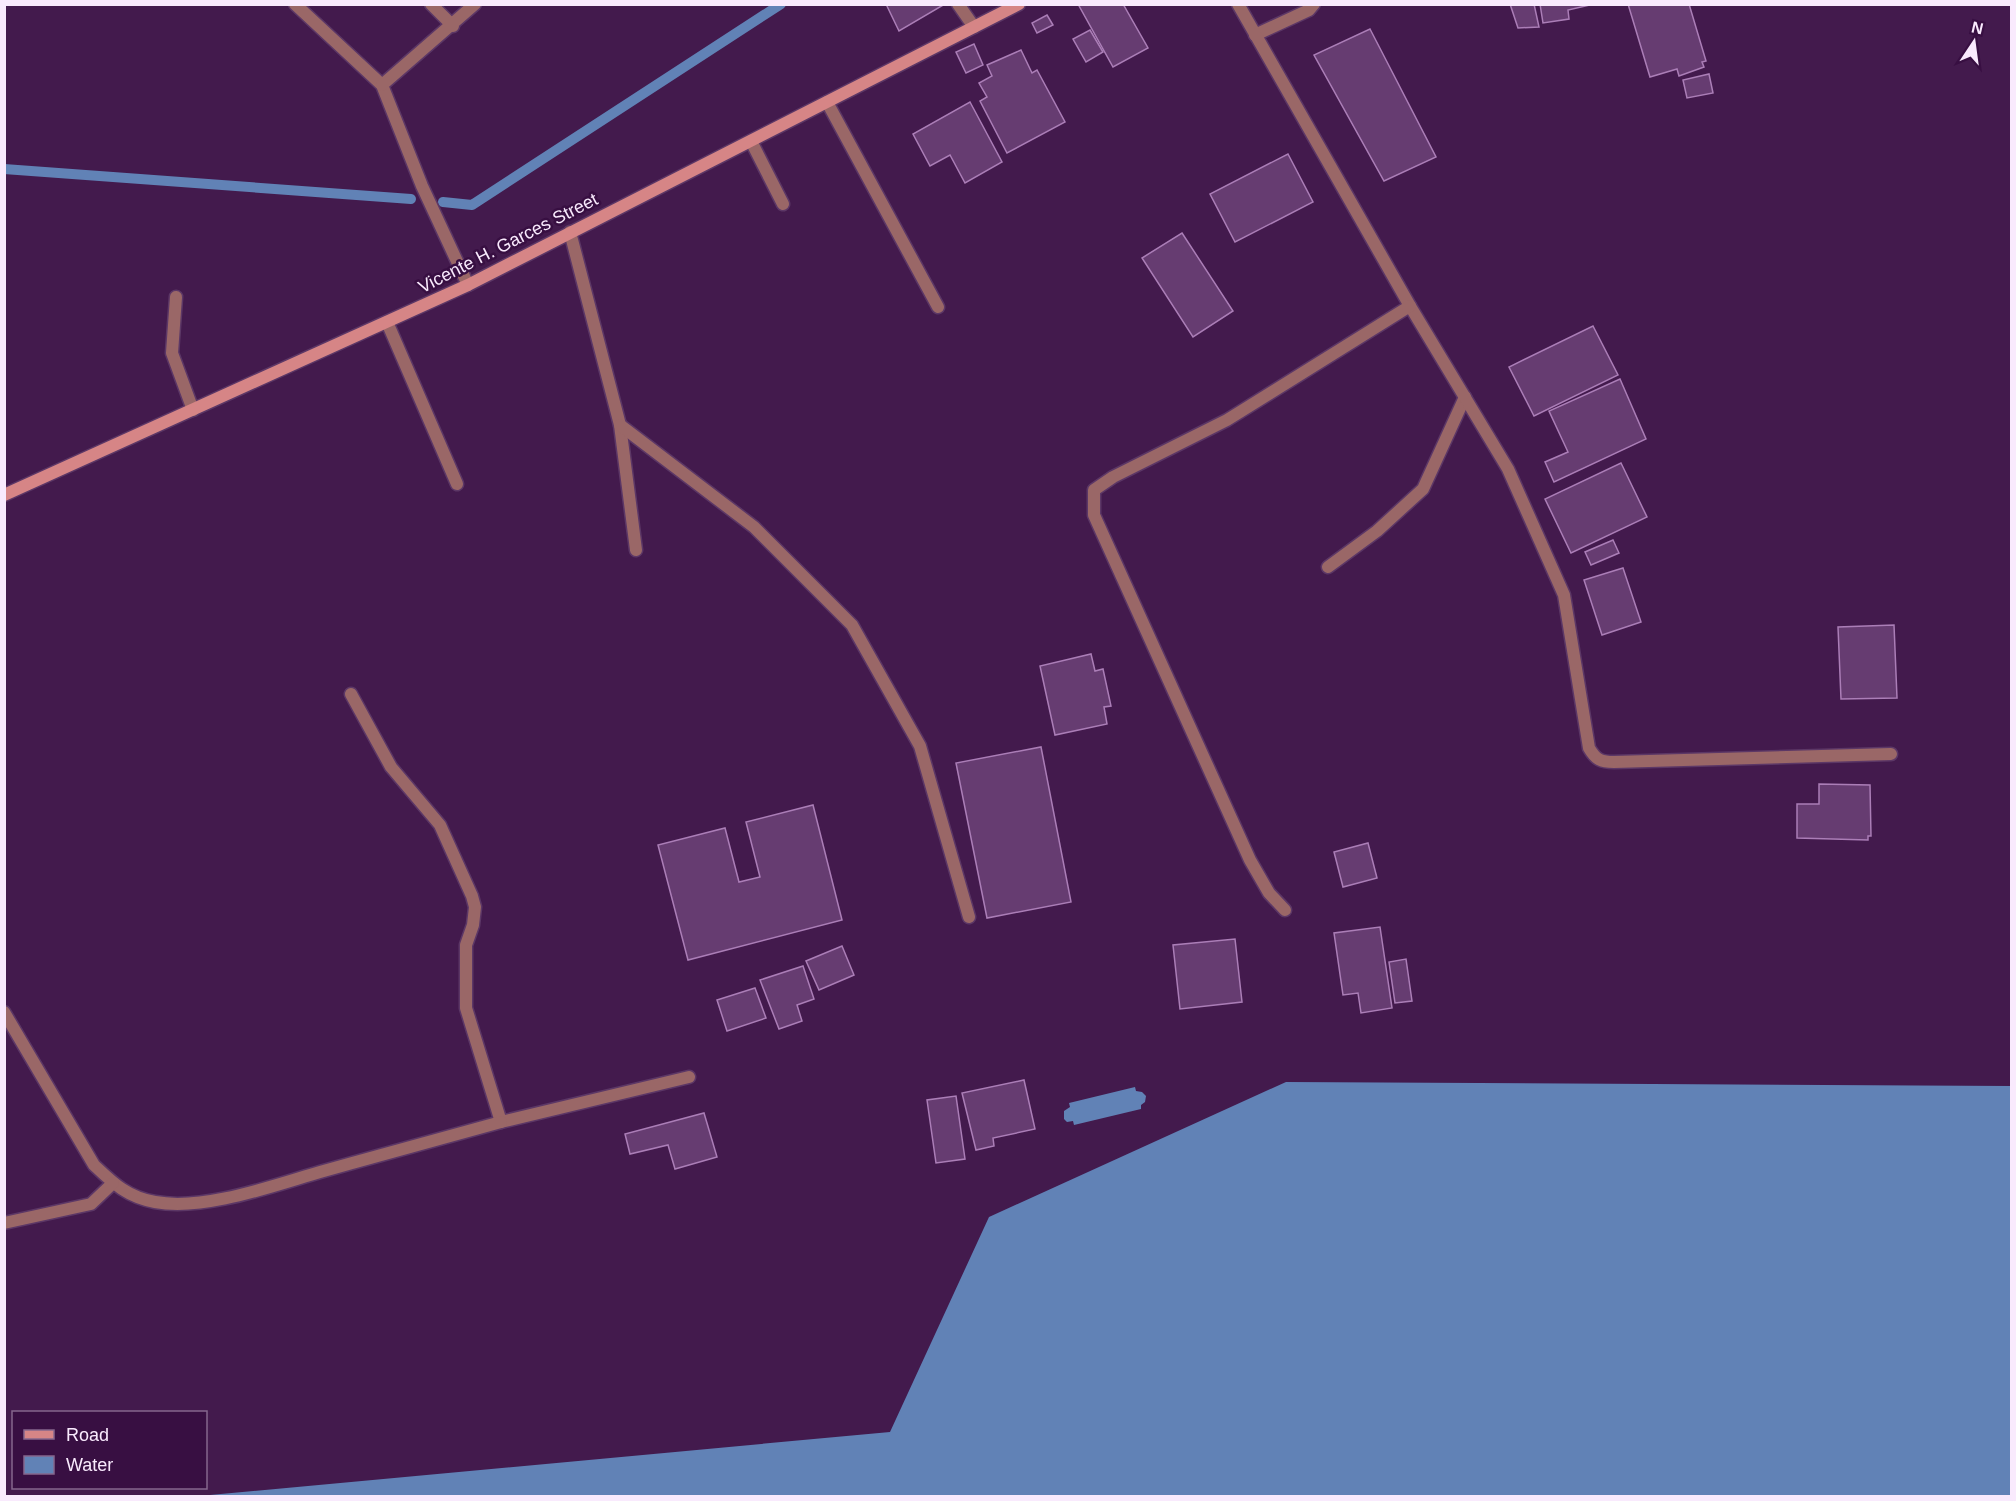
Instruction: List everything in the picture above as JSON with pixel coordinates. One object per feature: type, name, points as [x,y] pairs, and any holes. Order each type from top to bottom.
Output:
[{"type":"street","points":[[295,4],[382,85],[422,186],[468,285]]},
{"type":"street","points":[[431,4],[453,26]]},
{"type":"street","points":[[382,85],[453,26],[475,4]]},
{"type":"street","points":[[958,4],[974,27]]},
{"type":"street","name":"Vicente H. Garces Street","points":[[4,495],[468,285],[1019,4]]},
{"type":"street","points":[[1238,4],[1410,306],[1508,469],[1564,595],[1589,748],[1594,758],[1603,762],[1614,762],[1891,754]]},
{"type":"street","points":[[1256,35],[1309,10],[1314,4]]},
{"type":"street","points":[[827,102],[938,308]]},
{"type":"street","points":[[751,141],[783,204]]},
{"type":"street","points":[[570,232],[620,425],[636,550]]},
{"type":"street","points":[[176,297],[172,353],[193,410]]},
{"type":"street","points":[[1285,910],[1269,893],[1250,860],[1094,515],[1095,490],[1113,477],[1227,420],[1410,306]]},
{"type":"street","points":[[387,322],[457,484]]},
{"type":"street","points":[[1328,567],[1377,531],[1423,489],[1465,397]]},
{"type":"street","points":[[620,425],[754,527],[852,625],[920,746],[969,917]]},
{"type":"street","points":[[351,694],[391,767],[440,825],[472,896],[473,926],[466,945],[466,1008],[501,1122]]},
{"type":"street","points":[[4,1012],[94,1165],[113,1183],[133,1196],[156,1202],[181,1204],[238,1195],[501,1122],[689,1077]]},
{"type":"street","points":[[4,1223],[90,1204],[113,1183]]},
{"type":"water","points":[[1286,1082],[2011,1086],[2011,1496],[199,1496],[890,1432],[989,1217]]},
{"type":"water","points":[[1135,1087],[1136,1091],[1146,1096],[1141,1109],[1074,1125],[1073,1121],[1067,1122],[1064,1119],[1064,1111],[1070,1107],[1069,1103]]},
{"type":"building","points":[[886,4],[945,4],[899,31]]},
{"type":"building","points":[[1078,4],[1123,4],[1148,48],[1113,67]]},
{"type":"building","points":[[1510,4],[1534,4],[1539,27],[1518,28]]},
{"type":"building","points":[[1540,4],[1594,4],[1568,10],[1569,19],[1543,23]]},
{"type":"building","points":[[1628,4],[1689,4],[1706,61],[1702,62],[1704,67],[1679,76],[1677,69],[1650,77]]},
{"type":"building","points":[[1047,15],[1053,25],[1037,33],[1032,23]]},
{"type":"building","points":[[1370,29],[1436,157],[1384,181],[1314,55]]},
{"type":"building","points":[[1090,30],[1103,52],[1086,62],[1073,39]]},
{"type":"building","points":[[974,44],[983,65],[966,73],[956,52]]},
{"type":"building","points":[[1021,50],[1032,73],[1037,70],[1065,122],[1007,153],[980,101],[987,97],[979,83],[992,76],[987,65]]},
{"type":"building","points":[[1709,74],[1713,93],[1687,98],[1683,80]]},
{"type":"building","points":[[970,102],[1002,162],[965,183],[950,155],[930,166],[913,134]]},
{"type":"building","points":[[1288,154],[1313,202],[1235,242],[1210,194]]},
{"type":"building","points":[[1182,233],[1233,311],[1193,337],[1142,258]]},
{"type":"building","points":[[1593,326],[1618,375],[1534,416],[1509,367]]},
{"type":"building","points":[[1620,379],[1646,439],[1554,482],[1545,462],[1568,452],[1549,411]]},
{"type":"building","points":[[1621,463],[1647,517],[1571,553],[1545,499]]},
{"type":"building","points":[[1613,540],[1619,553],[1591,565],[1585,552]]},
{"type":"building","points":[[1623,568],[1641,622],[1602,635],[1584,580]]},
{"type":"building","points":[[1894,625],[1897,698],[1841,699],[1838,627]]},
{"type":"building","points":[[1091,654],[1095,671],[1103,669],[1111,706],[1104,707],[1107,724],[1055,735],[1040,666]]},
{"type":"building","points":[[1041,747],[1071,902],[987,918],[956,763]]},
{"type":"building","points":[[1819,784],[1870,785],[1871,836],[1868,836],[1868,840],[1797,838],[1797,804],[1819,804]]},
{"type":"building","points":[[813,805],[842,920],[688,960],[658,845],[725,828],[739,882],[760,877],[746,822]]},
{"type":"building","points":[[1368,843],[1377,878],[1343,887],[1334,852]]},
{"type":"building","points":[[1380,927],[1392,1008],[1361,1013],[1358,993],[1343,995],[1334,933]]},
{"type":"building","points":[[1235,939],[1242,1002],[1180,1009],[1173,945]]},
{"type":"building","points":[[842,946],[854,975],[819,990],[806,961]]},
{"type":"building","points":[[1406,959],[1412,1001],[1395,1003],[1389,962]]},
{"type":"building","points":[[803,966],[814,999],[797,1005],[802,1021],[779,1029],[760,980]]},
{"type":"building","points":[[755,988],[766,1018],[727,1031],[717,1000]]},
{"type":"building","points":[[1024,1080],[1035,1129],[993,1138],[994,1146],[976,1150],[962,1093]]},
{"type":"building","points":[[956,1096],[965,1159],[936,1163],[927,1100]]},
{"type":"building","points":[[704,1113],[717,1157],[675,1169],[668,1145],[630,1154],[625,1134]]},
{"type":"waterway","points":[[443,202],[472,205],[781,4]]},
{"type":"waterway","points":[[4,169],[411,199]]}]
